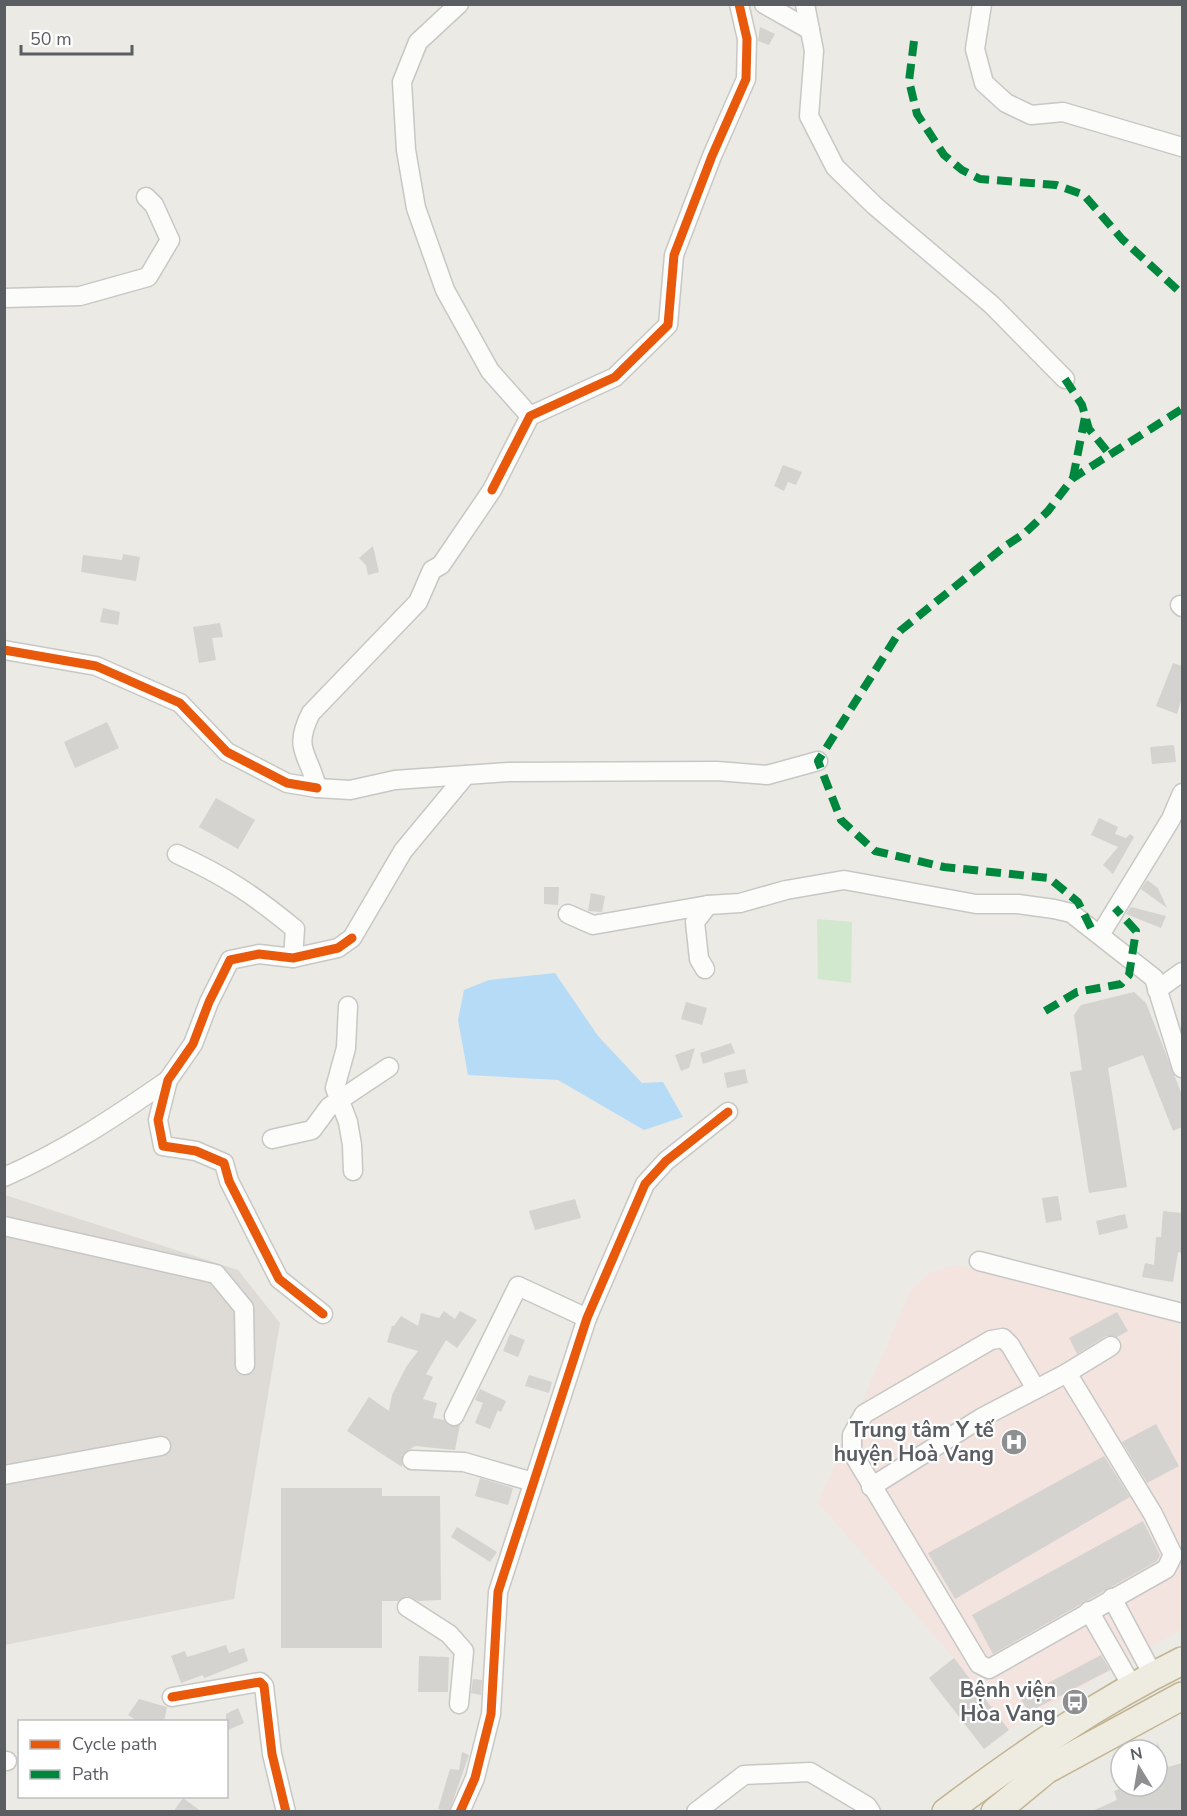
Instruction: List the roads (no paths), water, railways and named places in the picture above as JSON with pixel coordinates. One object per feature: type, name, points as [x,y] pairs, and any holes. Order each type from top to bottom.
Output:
[{"type":"highway","points":[[946,1812],[1027,1751],[1143,1681],[1182,1661]]},
{"type":"highway","points":[[995,1812],[1046,1770],[1182,1696]]},
{"type":"street","points":[[459,4],[418,42],[402,82],[406,150],[416,208],[445,290],[490,371],[530,417]]},
{"type":"street","points":[[317,788],[312,768],[303,752],[300,734],[311,713],[418,602],[432,570],[441,565],[492,490],[530,417],[615,377],[668,325],[674,255],[712,156],[746,80],[747,39],[739,4]]},
{"type":"street","points":[[764,4],[810,30]]},
{"type":"street","points":[[805,4],[814,51],[809,116],[835,167],[875,206],[992,305],[1065,379]]},
{"type":"street","points":[[982,4],[975,49],[984,83],[1006,103],[1030,115],[1063,112],[1182,147]]},
{"type":"street","points":[[4,298],[80,296],[148,276],[170,240],[154,205],[146,197]]},
{"type":"street","points":[[4,650],[96,666],[170,698],[180,703],[227,752],[286,783],[317,788],[350,790],[395,780],[508,772],[717,771],[766,775],[818,761]]},
{"type":"street","points":[[4,1177],[46,1159],[102,1127],[168,1080],[194,1044],[208,1002],[230,960],[259,954],[293,958],[338,948],[352,938],[403,851],[466,775]]},
{"type":"street","points":[[1100,935],[1171,819],[1182,793]]},
{"type":"street","points":[[177,854],[224,875],[295,929],[293,958]]},
{"type":"street","points":[[568,914],[593,925],[708,905],[740,903],[786,890],[844,879],[976,903],[1018,904],[1071,913],[1154,978],[1182,1068]]},
{"type":"street","points":[[705,969],[699,959],[695,922],[708,905]]},
{"type":"street","points":[[1157,990],[1182,972]]},
{"type":"street","points":[[348,1006],[346,1048],[335,1088],[352,1146],[353,1171]]},
{"type":"street","points":[[272,1139],[312,1130],[329,1107],[389,1067]]},
{"type":"street","points":[[168,1080],[158,1120],[163,1146],[196,1151],[224,1163],[229,1181],[279,1280],[323,1314]]},
{"type":"street","points":[[460,1812],[475,1778],[490,1714],[498,1592],[586,1318],[645,1184],[666,1161],[728,1112]]},
{"type":"street","points":[[4,1226],[216,1274],[244,1308],[245,1365]]},
{"type":"street","points":[[979,1261],[1182,1312]]},
{"type":"street","points":[[454,1416],[518,1286],[586,1318]]},
{"type":"street","points":[[1036,1389],[1010,1344],[1003,1338],[991,1341],[864,1414],[852,1435],[852,1452],[872,1487],[979,1664],[989,1669],[1166,1569],[1173,1555],[1153,1514],[1067,1373]]},
{"type":"street","points":[[872,1487],[981,1418],[1067,1373],[1111,1346]]},
{"type":"street","points":[[4,1475],[161,1446]]},
{"type":"street","points":[[412,1460],[464,1462],[533,1482]]},
{"type":"street","points":[[1112,1598],[1143,1681]]},
{"type":"street","points":[[407,1606],[449,1635],[464,1651],[459,1704]]},
{"type":"street","points":[[1089,1611],[1143,1681]]},
{"type":"street","points":[[172,1697],[260,1682],[264,1686],[272,1754],[286,1812]]},
{"type":"street","points":[[696,1812],[744,1775],[810,1772],[867,1806],[871,1812]]},
{"type":"water","points":[[555,973],[598,1036],[642,1083],[663,1082],[683,1117],[644,1130],[558,1080],[468,1075],[458,1020],[464,990],[489,980]]},
{"type":"place","name":"Trung tâm Y tế huyện Hoà Vang","points":[[1014,1442]]},
{"type":"place","name":"Bệnh viện Hòa Vang","points":[[1075,1702]]}]
